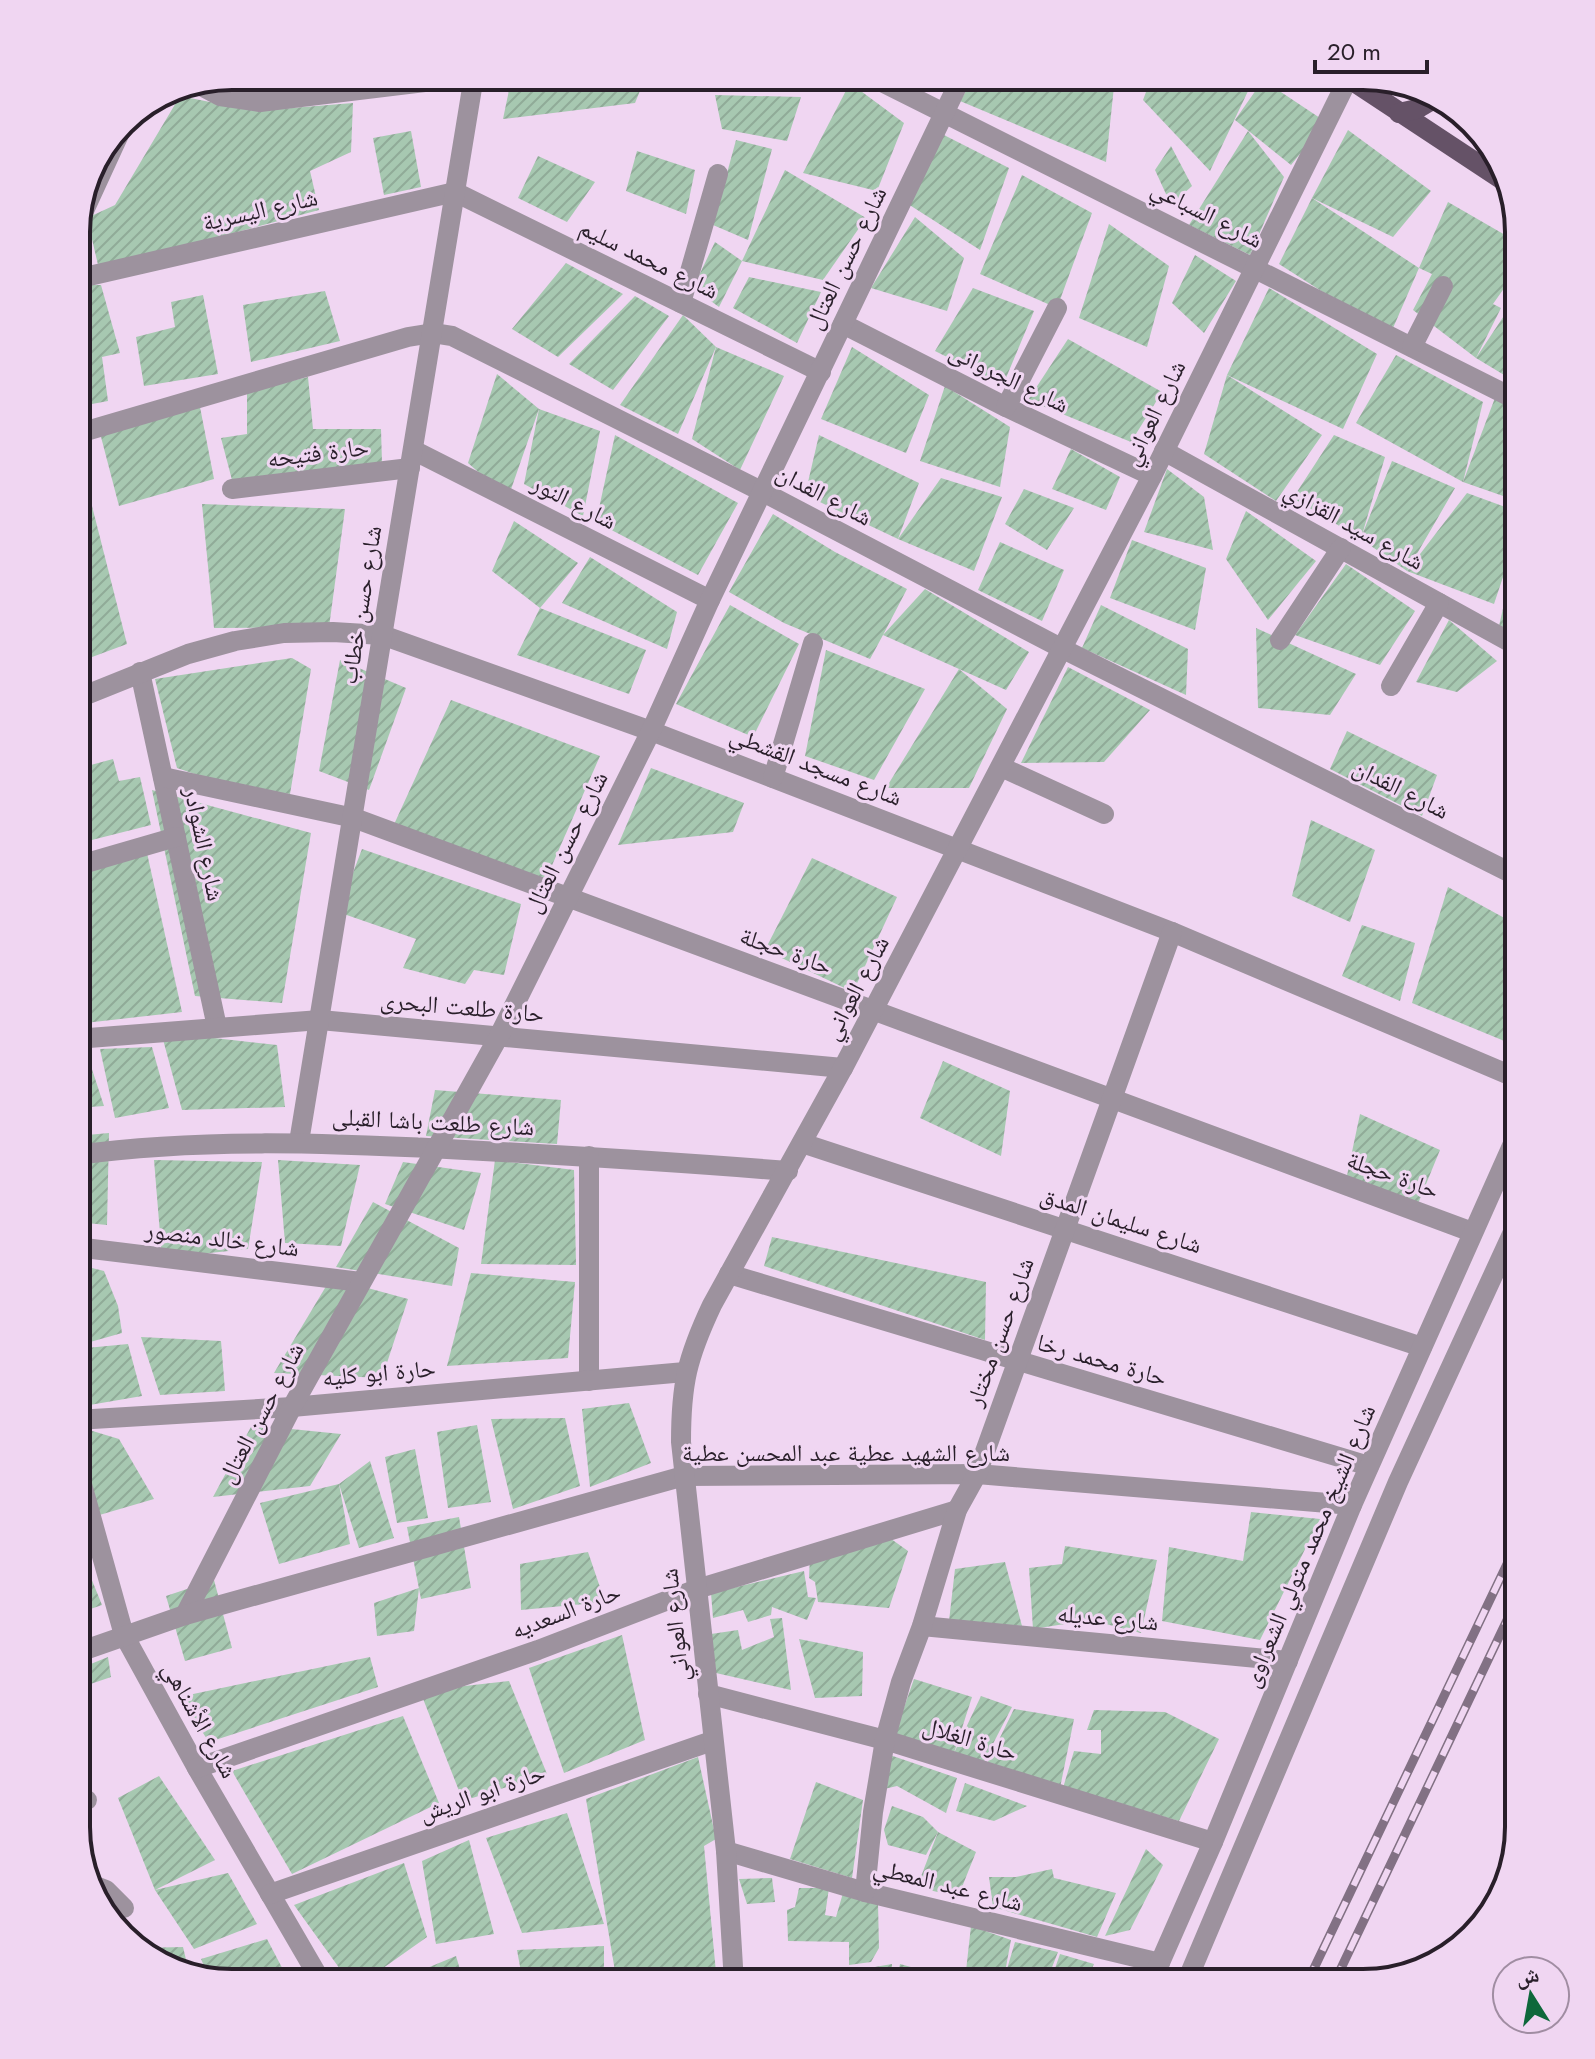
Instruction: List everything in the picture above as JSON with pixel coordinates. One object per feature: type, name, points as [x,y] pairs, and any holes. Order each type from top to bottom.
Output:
[{"type":"main road","points":[[1364,90],[1492,173]]},
{"type":"main road","points":[[1399,113],[1425,104]]},
{"type":"street","points":[[212,92],[220,96],[260,102],[359,90]]},
{"type":"street","name":"شارع حسن خطاب","points":[[299,1142],[472,90]]},
{"type":"street","name":"شارع السباعي","points":[[899,90],[1505,394]]},
{"type":"street","name":"شارع حسن العتال","points":[[185,1615],[292,1407],[499,1036],[651,731],[710,600],[955,90]]},
{"type":"street","name":"شارع العواني","points":[[733,1969],[726,1851],[684,1476],[681,1399],[685,1372],[696,1338],[729,1274],[843,1068],[1152,476],[1340,90]]},
{"type":"street","points":[[681,303],[718,174]]},
{"type":"street","name":"شارع اليسرية","points":[[90,276],[455,192]]},
{"type":"street","name":"شارع محمد سليم","points":[[455,192],[821,372]]},
{"type":"street","points":[[1412,347],[1443,286]]},
{"type":"street","points":[[1006,407],[1057,308]]},
{"type":"street","name":"شارع الجروانى","points":[[843,324],[1006,407],[1152,476]]},
{"type":"street","name":"شارع الفدان","points":[[90,430],[408,337],[433,333],[461,339],[1061,648],[1505,870]]},
{"type":"street","name":"شارع سيد القزازي","points":[[1164,451],[1505,639]]},
{"type":"street","name":"حارة فتيحه","points":[[232,489],[412,459]]},
{"type":"street","name":"شارع النور","points":[[412,459],[710,600]]},
{"type":"street","points":[[1280,640],[1341,548]]},
{"type":"street","points":[[1391,686],[1439,603]]},
{"type":"street","name":"شارع مسجد القشطي","points":[[90,693],[188,654],[235,641],[284,633],[382,635],[651,731],[1172,932],[1505,1073]]},
{"type":"street","points":[[773,778],[813,643]]},
{"type":"street","name":"شارع الشوادر","points":[[140,672],[217,1027]]},
{"type":"street","points":[[1001,767],[1104,814]]},
{"type":"street","name":"حارة حجلة","points":[[163,777],[354,818],[1472,1232]]},
{"type":"street","points":[[90,862],[176,837]]},
{"type":"street","name":"شارع حسن مختار","points":[[865,1892],[873,1812],[885,1740],[901,1682],[922,1626],[957,1510],[977,1474],[1172,932]]},
{"type":"street","name":"حارة طلعت البحرى","points":[[90,1038],[320,1020],[843,1068]]},
{"type":"street","name":"شارع طلعت باشا القبلى","points":[[90,1154],[195,1145],[299,1142],[589,1156],[788,1171]]},
{"type":"street","name":"شارع سليمان المدق","points":[[802,1143],[1422,1347]]},
{"type":"street","points":[[589,1156],[589,1381]]},
{"type":"street","name":"شارع الشيخ محمد متولي الشعراوى","points":[[1157,1969],[1352,1505],[1505,1160]]},
{"type":"street","name":"شارع خالد منصور","points":[[90,1249],[361,1282]]},
{"type":"street","points":[[1192,1969],[1398,1482],[1505,1249]]},
{"type":"street","name":"حارة محمد رخا","points":[[729,1274],[1369,1466]]},
{"type":"street","name":"حارة ابو كليه","points":[[90,1419],[292,1407],[685,1372]]},
{"type":"street","name":"شارع الشهيد عطية عبد المحسن عطية","points":[[90,1648],[185,1615],[684,1476],[977,1474],[1352,1505]]},
{"type":"street","name":"حارة السعديه","points":[[197,1768],[538,1650],[697,1589],[957,1510]]},
{"type":"street","name":"شارع الأشناهي","points":[[90,1513],[124,1635],[314,1969]]},
{"type":"street","name":"شارع عديله","points":[[922,1626],[1288,1661]]},
{"type":"street","name":"حارة الغلال","points":[[708,1694],[885,1740],[1213,1842]]},
{"type":"street","name":"حارة ابو الريش","points":[[270,1894],[712,1741]]},
{"type":"street","name":"شارع عبد المعطي","points":[[726,1851],[865,1892],[1160,1963]]},
{"type":"street","points":[[105,1890],[124,1908]]},
{"type":"building","points":[[509,90],[640,90],[635,103],[503,119]]},
{"type":"building","points":[[846,90],[859,90],[904,123],[877,191],[803,173]]},
{"type":"building","points":[[967,90],[1114,90],[1106,162],[960,101]]},
{"type":"building","points":[[1147,90],[1249,90],[1210,171],[1143,100]]},
{"type":"building","points":[[1256,90],[1278,90],[1326,122],[1291,165],[1235,120]]},
{"type":"building","points":[[715,95],[801,97],[787,141],[722,129]]},
{"type":"building","points":[[188,98],[255,111],[353,103],[351,152],[310,171],[319,210],[99,269],[90,231],[91,216],[115,205],[177,101]]},
{"type":"building","points":[[1348,130],[1431,191],[1393,237],[1312,198]]},
{"type":"building","points":[[411,131],[421,187],[384,195],[373,138]]},
{"type":"building","points":[[1248,131],[1284,177],[1250,255],[1189,225]]},
{"type":"building","points":[[940,133],[1009,168],[980,250],[908,204]]},
{"type":"building","points":[[736,140],[772,149],[748,240],[713,225]]},
{"type":"building","points":[[1171,146],[1192,186],[1171,205],[1155,170]]},
{"type":"building","points":[[637,151],[695,170],[686,214],[626,191]]},
{"type":"building","points":[[538,156],[595,182],[567,222],[518,198]]},
{"type":"building","points":[[785,170],[866,218],[823,280],[742,261]]},
{"type":"building","points":[[1022,175],[1092,213],[1057,308],[980,274]]},
{"type":"building","points":[[1312,198],[1419,268],[1390,335],[1279,264]]},
{"type":"building","points":[[1448,202],[1505,235],[1505,287],[1493,304],[1501,308],[1476,358],[1413,310],[1432,274],[1419,268]]},
{"type":"building","points":[[915,217],[964,258],[947,311],[871,288]]},
{"type":"building","points":[[1109,224],[1169,266],[1147,347],[1079,318]]},
{"type":"building","points":[[715,242],[742,261],[719,307],[693,288]]},
{"type":"building","points":[[1195,255],[1236,281],[1204,333],[1172,303]]},
{"type":"building","points":[[566,263],[623,294],[558,357],[512,329]]},
{"type":"building","points":[[749,277],[821,292],[797,343],[733,308]]},
{"type":"building","points":[[90,285],[101,285],[120,353],[102,357],[108,401],[90,404]]},
{"type":"building","points":[[973,288],[1034,311],[1003,385],[935,351]]},
{"type":"building","points":[[1269,288],[1377,354],[1343,429],[1227,375]]},
{"type":"building","points":[[325,291],[340,341],[251,362],[243,305]]},
{"type":"building","points":[[203,295],[218,374],[144,386],[136,337],[175,327],[171,302]]},
{"type":"building","points":[[635,296],[669,316],[613,390],[569,364]]},
{"type":"building","points":[[1505,314],[1505,376],[1476,358]]},
{"type":"building","points":[[683,315],[716,347],[678,434],[620,405]]},
{"type":"building","points":[[1068,339],[1162,392],[1131,442],[1028,400]]},
{"type":"building","points":[[716,347],[784,376],[740,470],[692,439]]},
{"type":"building","points":[[852,347],[929,395],[906,453],[821,419]]},
{"type":"building","points":[[1396,355],[1483,402],[1463,482],[1356,423]]},
{"type":"building","points":[[497,374],[539,409],[508,498],[468,463]]},
{"type":"building","points":[[1227,375],[1322,435],[1276,501],[1204,454]]},
{"type":"building","points":[[308,377],[313,429],[381,429],[382,463],[232,480],[221,438],[247,434],[247,391]]},
{"type":"building","points":[[945,386],[1010,427],[1000,487],[920,461]]},
{"type":"building","points":[[1498,390],[1505,402],[1505,497],[1463,482]]},
{"type":"building","points":[[200,407],[214,479],[119,506],[100,433]]},
{"type":"building","points":[[539,409],[600,431],[583,516],[524,484]]},
{"type":"building","points":[[615,435],[738,503],[698,575],[596,522]]},
{"type":"building","points":[[819,435],[919,483],[898,539],[805,495]]},
{"type":"building","points":[[1334,435],[1385,457],[1362,535],[1392,461],[1455,488],[1407,571],[1293,498]]},
{"type":"building","points":[[1071,449],[1120,477],[1106,510],[1052,489]]},
{"type":"building","points":[[1167,469],[1204,497],[1213,550],[1144,532]]},
{"type":"building","points":[[941,478],[1002,497],[974,571],[898,539]]},
{"type":"building","points":[[1024,489],[1074,508],[1047,550],[1005,524]]},
{"type":"building","points":[[1467,493],[1505,507],[1505,571],[1494,604],[1407,571]]},
{"type":"building","points":[[90,498],[127,644],[90,658]]},
{"type":"building","points":[[202,504],[345,509],[329,627],[214,628]]},
{"type":"building","points":[[1246,511],[1316,561],[1268,620],[1226,559]]},
{"type":"building","points":[[773,514],[835,552],[907,589],[870,659],[784,623],[729,592]]},
{"type":"building","points":[[514,521],[578,563],[540,608],[492,571]]},
{"type":"building","points":[[1132,540],[1206,568],[1195,630],[1110,598]]},
{"type":"building","points":[[1000,542],[1064,570],[1042,621],[978,590]]},
{"type":"building","points":[[590,557],[677,612],[667,649],[562,603]]},
{"type":"building","points":[[1346,564],[1415,611],[1380,665],[1295,635]]},
{"type":"building","points":[[925,589],[1029,652],[1006,690],[883,635]]},
{"type":"building","points":[[1505,600],[1505,638],[1497,635]]},
{"type":"building","points":[[730,605],[799,644],[753,737],[676,704]]},
{"type":"building","points":[[1101,605],[1188,649],[1186,695],[1082,648]]},
{"type":"building","points":[[540,608],[646,650],[629,694],[517,655]]},
{"type":"building","points":[[1449,620],[1497,661],[1457,692],[1416,682]]},
{"type":"building","points":[[1256,628],[1356,674],[1330,715],[1258,708]]},
{"type":"building","points":[[826,650],[925,689],[874,780],[805,756]]},
{"type":"building","points":[[292,658],[311,669],[290,794],[236,788],[177,768],[155,679]]},
{"type":"building","points":[[340,660],[406,688],[369,790],[319,771]]},
{"type":"building","points":[[1068,667],[1150,710],[1104,762],[1021,763]]},
{"type":"building","points":[[959,669],[1007,709],[969,788],[886,788]]},
{"type":"building","points":[[451,700],[600,756],[542,888],[391,831]]},
{"type":"building","points":[[1347,731],[1437,775],[1422,816],[1330,769]]},
{"type":"building","points":[[113,759],[119,781],[140,777],[151,825],[90,840],[90,765]]},
{"type":"building","points":[[651,768],[744,803],[733,832],[618,845]]},
{"type":"building","points":[[152,790],[311,833],[282,1003],[195,996]]},
{"type":"building","points":[[1311,820],[1375,850],[1350,922],[1292,896]]},
{"type":"building","points":[[362,849],[521,904],[504,975],[474,970],[465,984],[403,968],[416,939],[338,912]]},
{"type":"building","points":[[147,853],[182,1012],[90,1022],[90,864]]},
{"type":"building","points":[[812,858],[897,897],[853,992],[765,950]]},
{"type":"building","points":[[1448,887],[1505,918],[1505,1041],[1412,1003]]},
{"type":"building","points":[[1362,925],[1415,943],[1400,1001],[1342,976]]},
{"type":"building","points":[[161,1032],[277,1045],[285,1107],[182,1110]]},
{"type":"building","points":[[152,1047],[169,1108],[115,1118],[100,1049]]},
{"type":"building","points":[[943,1061],[1010,1091],[1001,1156],[920,1118]]},
{"type":"building","points":[[90,1063],[104,1106],[90,1107]]},
{"type":"building","points":[[435,1090],[561,1100],[557,1144],[426,1136]]},
{"type":"building","points":[[1360,1114],[1440,1150],[1415,1211],[1345,1185]]},
{"type":"building","points":[[109,1133],[107,1225],[90,1223],[90,1135]]},
{"type":"building","points":[[154,1160],[262,1162],[248,1249],[162,1258]]},
{"type":"building","points":[[278,1160],[360,1165],[341,1246],[285,1243]]},
{"type":"building","points":[[495,1160],[574,1170],[576,1265],[481,1264]]},
{"type":"building","points":[[403,1162],[481,1173],[464,1230],[385,1204]]},
{"type":"building","points":[[373,1202],[459,1248],[452,1286],[336,1267]]},
{"type":"building","points":[[772,1237],[986,1282],[985,1340],[764,1266]]},
{"type":"building","points":[[90,1268],[104,1271],[118,1306],[122,1333],[90,1342]]},
{"type":"building","points":[[471,1273],[575,1282],[568,1358],[447,1366]]},
{"type":"building","points":[[331,1278],[408,1299],[382,1378],[274,1373]]},
{"type":"building","points":[[141,1337],[221,1341],[225,1391],[160,1395]]},
{"type":"building","points":[[128,1344],[142,1396],[90,1405],[90,1348]]},
{"type":"building","points":[[629,1403],[651,1463],[590,1487],[582,1409]]},
{"type":"building","points":[[565,1418],[580,1486],[513,1509],[491,1419]]},
{"type":"building","points":[[252,1425],[341,1434],[310,1486],[213,1497]]},
{"type":"building","points":[[477,1425],[491,1502],[448,1508],[437,1432]]},
{"type":"building","points":[[90,1430],[119,1439],[154,1499],[90,1518]]},
{"type":"building","points":[[415,1449],[428,1518],[397,1523],[385,1457]]},
{"type":"building","points":[[370,1461],[394,1538],[359,1548],[339,1484]]},
{"type":"building","points":[[339,1484],[350,1544],[279,1564],[260,1503]]},
{"type":"building","points":[[1251,1512],[1320,1519],[1260,1640],[1162,1621],[1169,1547],[1243,1561]]},
{"type":"building","points":[[459,1517],[471,1588],[421,1599],[407,1527]]},
{"type":"building","points":[[887,1536],[908,1551],[889,1608],[818,1602],[815,1582],[809,1578],[810,1555]]},
{"type":"building","points":[[1065,1546],[1157,1560],[1141,1633],[1090,1620],[1033,1629],[1029,1568],[1062,1564]]},
{"type":"building","points":[[588,1552],[605,1602],[521,1610],[520,1564]]},
{"type":"building","points":[[1005,1562],[1022,1626],[949,1621],[955,1569]]},
{"type":"building","points":[[804,1571],[808,1597],[816,1598],[807,1620],[772,1607],[771,1615],[748,1622],[743,1610],[713,1618],[711,1593]]},
{"type":"building","points":[[90,1575],[102,1605],[90,1609]]},
{"type":"building","points":[[214,1580],[232,1648],[185,1661],[166,1596]]},
{"type":"building","points":[[419,1588],[414,1631],[377,1636],[374,1603]]},
{"type":"building","points":[[782,1618],[791,1690],[716,1673],[711,1634],[738,1630],[742,1650],[774,1637],[770,1619]]},
{"type":"building","points":[[622,1635],[645,1740],[564,1773],[529,1668]]},
{"type":"building","points":[[799,1639],[863,1652],[862,1696],[815,1698]]},
{"type":"building","points":[[108,1657],[111,1677],[90,1684],[90,1664]]},
{"type":"building","points":[[370,1657],[378,1687],[209,1742],[179,1697]]},
{"type":"building","points":[[914,1679],[972,1697],[954,1753],[894,1736]]},
{"type":"building","points":[[509,1681],[547,1774],[463,1801],[420,1691]]},
{"type":"building","points":[[981,1696],[1012,1707],[982,1765],[954,1753]]},
{"type":"building","points":[[1014,1709],[1074,1719],[1060,1788],[986,1766]]},
{"type":"building","points":[[1094,1710],[1165,1712],[1219,1739],[1179,1821],[1063,1788],[1074,1751],[1101,1754],[1101,1730],[1087,1730]]},
{"type":"building","points":[[403,1716],[439,1803],[292,1874],[232,1771]]},
{"type":"building","points":[[887,1754],[957,1778],[946,1813],[897,1786],[880,1790]]},
{"type":"building","points":[[698,1757],[716,1839],[704,1846],[716,1969],[615,1969],[586,1799]]},
{"type":"building","points":[[159,1776],[215,1860],[155,1890],[118,1798]]},
{"type":"building","points":[[816,1782],[863,1800],[852,1878],[790,1859]]},
{"type":"building","points":[[965,1783],[1027,1806],[994,1821],[956,1811]]},
{"type":"building","points":[[892,1806],[923,1817],[938,1832],[926,1855],[888,1845],[884,1830]]},
{"type":"building","points":[[567,1813],[604,1924],[522,1933],[486,1838]]},
{"type":"building","points":[[938,1832],[976,1852],[958,1897],[917,1887]]},
{"type":"building","points":[[469,1840],[494,1934],[436,1944],[422,1861]]},
{"type":"building","points":[[1146,1849],[1163,1865],[1130,1930],[1105,1936]]},
{"type":"building","points":[[404,1863],[427,1937],[382,1969],[340,1969],[294,1905]]},
{"type":"building","points":[[1052,1869],[1054,1878],[1116,1893],[1097,1937],[993,1907],[989,1877],[1016,1877]]},
{"type":"building","points":[[228,1873],[257,1924],[194,1949],[155,1890]]},
{"type":"building","points":[[772,1878],[775,1902],[747,1904],[739,1879]]},
{"type":"building","points":[[799,1888],[829,1888],[825,1915],[836,1917],[843,1893],[878,1903],[879,1948],[871,1962],[849,1965],[849,1942],[788,1941],[787,1910],[795,1907]]},
{"type":"building","points":[[971,1926],[1011,1940],[1006,1969],[966,1969]]},
{"type":"building","points":[[267,1939],[283,1969],[213,1968],[204,1966],[201,1959]]},
{"type":"building","points":[[1015,1942],[1058,1952],[1051,1969],[1007,1969]]},
{"type":"building","points":[[604,1946],[604,1969],[520,1969],[517,1950]]},
{"type":"building","points":[[183,1947],[186,1961],[177,1958],[157,1948]]},
{"type":"building","points":[[1060,1954],[1094,1964],[1092,1969],[1055,1969]]},
{"type":"building","points":[[456,1956],[460,1969],[425,1969]]},
{"type":"building","points":[[892,1964],[892,1969],[869,1968]]},
{"type":"building","points":[[900,1964],[918,1969],[899,1969]]},
{"type":"railway","points":[[1314,1969],[1505,1568]]},
{"type":"railway","points":[[1341,1969],[1505,1624]]}]
